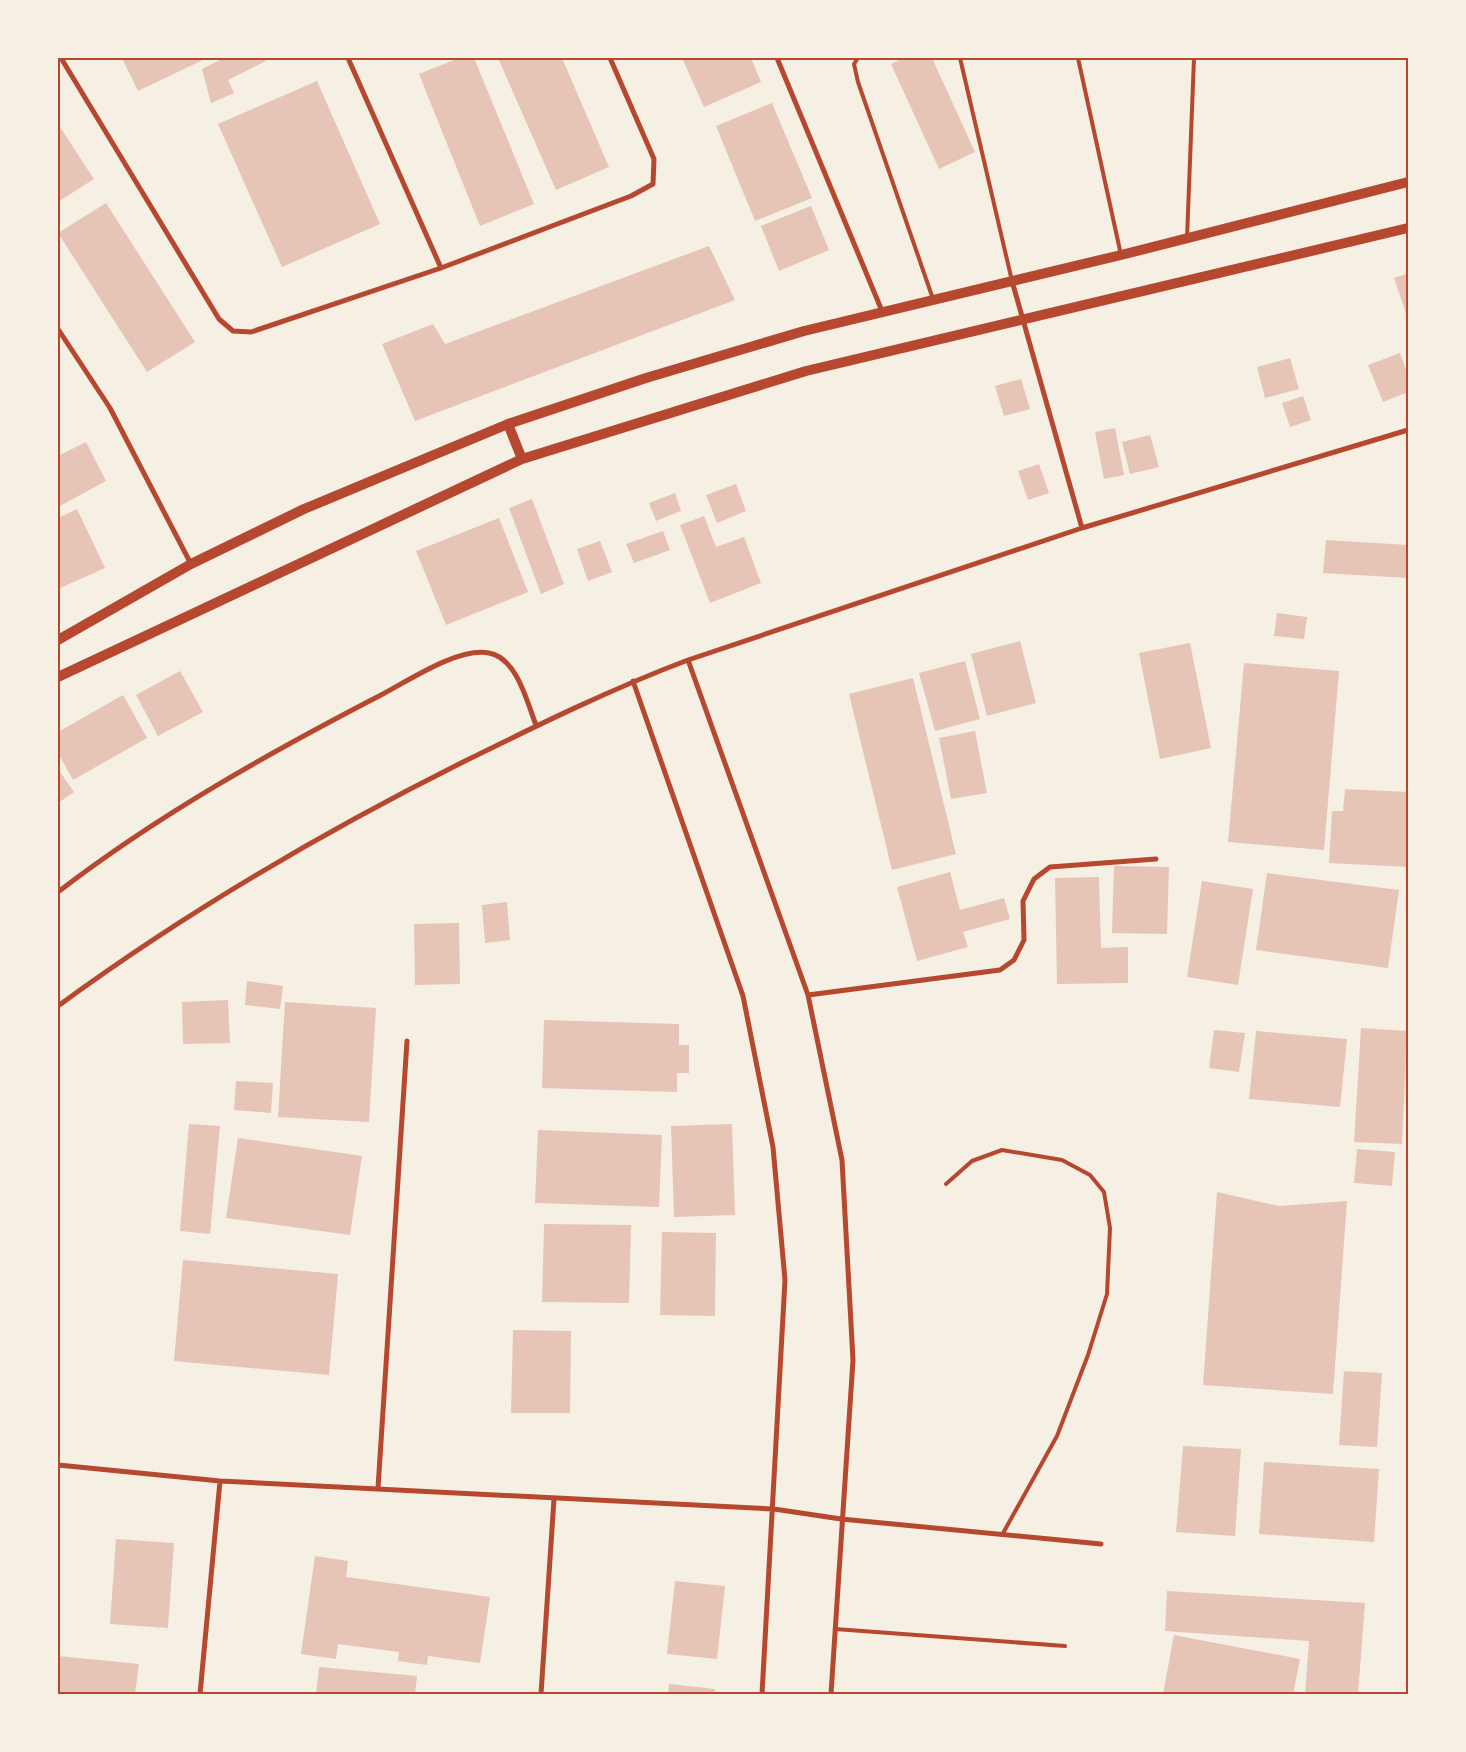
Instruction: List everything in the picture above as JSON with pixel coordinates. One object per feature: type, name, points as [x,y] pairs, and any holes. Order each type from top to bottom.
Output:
[{"type":"main road","points":[[58,640],[191,564],[304,509],[508,424],[655,376],[804,331],[1121,255],[1408,182]]},
{"type":"main road","points":[[58,677],[522,459],[806,371],[1408,228]]},
{"type":"main road","points":[[508,424],[522,459]]},
{"type":"street","points":[[61,58],[219,318],[233,331],[251,332],[441,268],[631,196],[653,184],[654,159],[610,58]]},
{"type":"street","points":[[348,58],[441,268]]},
{"type":"street","points":[[777,58],[882,311]]},
{"type":"street","points":[[1012,281],[1082,528]]},
{"type":"street","points":[[58,329],[110,408],[191,564]]},
{"type":"street","points":[[58,1006],[124,957],[279,861],[390,798],[536,725],[633,681],[688,660],[1082,528],[1408,430]]},
{"type":"street","points":[[58,892],[105,855],[276,749],[432,668],[469,652],[490,653],[513,668],[536,725]]},
{"type":"street","points":[[688,660],[808,995],[842,1160],[853,1360],[841,1519],[831,1694]]},
{"type":"street","points":[[633,681],[743,996],[773,1147],[785,1280],[774,1509],[762,1694]]},
{"type":"street","points":[[808,995],[1000,970],[1014,960],[1024,940],[1023,901],[1034,879],[1050,867],[1156,859]]},
{"type":"street","points":[[378,1488],[407,1041]]},
{"type":"street","points":[[58,1465],[220,1481],[774,1509],[841,1519],[1101,1544]]},
{"type":"street","points":[[200,1694],[220,1481]]},
{"type":"street","points":[[541,1694],[554,1499]]},
{"type":"lane","points":[[858,58],[854,64],[858,82],[933,299]]},
{"type":"lane","points":[[960,58],[1012,281]]},
{"type":"lane","points":[[1078,58],[1121,255]]},
{"type":"lane","points":[[1187,238],[1194,58]]},
{"type":"lane","points":[[946,1184],[972,1161],[1002,1150],[1062,1160],[1090,1175],[1104,1192],[1110,1228],[1107,1294],[1088,1355],[1057,1436],[1002,1535]]},
{"type":"lane","points":[[835,1629],[1065,1646]]},
{"type":"building","points":[[122,58],[207,58],[138,91]]},
{"type":"building","points":[[224,58],[264,58],[266,61],[228,80],[234,93],[211,103],[202,69]]},
{"type":"building","points":[[459,58],[474,58],[534,204],[480,226],[419,74]]},
{"type":"building","points":[[498,58],[562,58],[609,167],[556,190]]},
{"type":"building","points":[[682,58],[751,58],[761,82],[704,107]]},
{"type":"building","points":[[904,58],[932,58],[975,152],[939,169],[891,64]]},
{"type":"building","points":[[317,81],[380,224],[282,267],[218,124]]},
{"type":"building","points":[[772,103],[812,198],[755,221],[716,126]]},
{"type":"building","points":[[58,124],[94,179],[58,202]]},
{"type":"building","points":[[106,203],[195,342],[147,372],[58,233]]},
{"type":"building","points":[[811,206],[829,250],[779,271],[761,226]]},
{"type":"building","points":[[709,246],[735,300],[415,421],[382,344],[433,324],[445,344]]},
{"type":"building","points":[[1406,274],[1408,280],[1408,312],[1406,313],[1394,278]]},
{"type":"building","points":[[1400,353],[1408,375],[1408,392],[1383,402],[1368,365]]},
{"type":"building","points":[[1290,358],[1299,389],[1265,398],[1257,367]]},
{"type":"building","points":[[1021,379],[1030,409],[1004,416],[995,386]]},
{"type":"building","points":[[1303,396],[1311,420],[1290,427],[1282,403]]},
{"type":"building","points":[[1115,428],[1124,475],[1104,479],[1095,432]]},
{"type":"building","points":[[1150,435],[1159,467],[1130,474],[1122,442]]},
{"type":"building","points":[[86,442],[106,481],[58,507],[58,456]]},
{"type":"building","points":[[1039,464],[1049,493],[1028,500],[1018,471]]},
{"type":"building","points":[[736,484],[746,511],[717,523],[706,495]]},
{"type":"building","points":[[675,493],[681,511],[656,521],[649,503]]},
{"type":"building","points":[[532,499],[564,584],[541,594],[509,508]]},
{"type":"building","points":[[77,509],[105,568],[58,589],[58,518]]},
{"type":"building","points":[[704,516],[716,547],[744,537],[761,583],[710,603],[680,525]]},
{"type":"building","points":[[499,518],[528,592],[446,625],[416,551]]},
{"type":"building","points":[[663,531],[670,550],[634,563],[626,544]]},
{"type":"building","points":[[1326,540],[1408,545],[1408,578],[1323,573]]},
{"type":"building","points":[[600,541],[612,572],[588,581],[577,549]]},
{"type":"building","points":[[1277,613],[1307,617],[1304,639],[1274,636]]},
{"type":"building","points":[[1020,641],[1036,703],[987,716],[971,654]]},
{"type":"building","points":[[1190,643],[1211,748],[1160,759],[1139,653]]},
{"type":"building","points":[[965,661],[980,719],[935,731],[919,673]]},
{"type":"building","points":[[1244,663],[1339,671],[1324,850],[1228,842]]},
{"type":"building","points":[[180,671],[203,712],[158,736],[136,695]]},
{"type":"building","points":[[913,678],[956,854],[892,870],[849,694]]},
{"type":"building","points":[[123,695],[147,738],[73,780],[58,753],[58,732]]},
{"type":"building","points":[[975,731],[987,793],[951,799],[939,738]]},
{"type":"building","points":[[58,769],[74,792],[58,803]]},
{"type":"building","points":[[1345,789],[1408,792],[1408,867],[1329,863],[1332,811],[1343,811]]},
{"type":"building","points":[[1114,866],[1169,867],[1167,934],[1112,933]]},
{"type":"building","points":[[950,872],[960,910],[1004,898],[1010,919],[963,932],[968,947],[917,961],[897,887]]},
{"type":"building","points":[[1267,873],[1399,890],[1388,968],[1256,950]]},
{"type":"building","points":[[1099,877],[1101,948],[1128,947],[1128,983],[1057,984],[1055,878]]},
{"type":"building","points":[[1202,881],[1253,889],[1238,985],[1187,977]]},
{"type":"building","points":[[507,902],[510,940],[485,943],[482,905]]},
{"type":"building","points":[[459,923],[460,984],[415,985],[414,924]]},
{"type":"building","points":[[247,981],[283,986],[280,1009],[245,1005]]},
{"type":"building","points":[[228,1000],[230,1043],[183,1044],[182,1002]]},
{"type":"building","points":[[285,1002],[376,1008],[369,1122],[278,1117]]},
{"type":"building","points":[[544,1020],[679,1024],[679,1045],[689,1045],[689,1073],[677,1073],[677,1092],[542,1088]]},
{"type":"building","points":[[1361,1028],[1407,1031],[1402,1144],[1354,1142]]},
{"type":"building","points":[[1214,1030],[1245,1033],[1239,1072],[1209,1068]]},
{"type":"building","points":[[1256,1031],[1347,1039],[1340,1107],[1249,1099]]},
{"type":"building","points":[[236,1081],[273,1083],[271,1113],[234,1110]]},
{"type":"building","points":[[189,1124],[220,1126],[210,1234],[180,1231]]},
{"type":"building","points":[[732,1124],[735,1215],[674,1217],[671,1126]]},
{"type":"building","points":[[538,1130],[662,1135],[659,1207],[535,1203]]},
{"type":"building","points":[[238,1138],[362,1156],[350,1235],[226,1218]]},
{"type":"building","points":[[1357,1149],[1395,1152],[1392,1186],[1354,1183]]},
{"type":"building","points":[[1217,1192],[1279,1206],[1347,1201],[1333,1394],[1203,1385]]},
{"type":"building","points":[[544,1224],[631,1225],[629,1303],[542,1302]]},
{"type":"building","points":[[662,1232],[716,1233],[715,1316],[660,1315]]},
{"type":"building","points":[[183,1260],[338,1274],[329,1375],[174,1361]]},
{"type":"building","points":[[513,1330],[571,1331],[570,1413],[511,1413]]},
{"type":"building","points":[[1344,1371],[1382,1373],[1377,1447],[1339,1445]]},
{"type":"building","points":[[1183,1446],[1241,1449],[1235,1536],[1176,1532]]},
{"type":"building","points":[[1264,1462],[1379,1469],[1374,1542],[1259,1534]]},
{"type":"building","points":[[116,1539],[174,1543],[168,1628],[110,1624]]},
{"type":"building","points":[[315,1556],[348,1561],[346,1577],[490,1597],[480,1663],[428,1656],[427,1665],[398,1661],[399,1652],[338,1644],[336,1659],[301,1654]]},
{"type":"building","points":[[675,1581],[725,1586],[717,1659],[667,1654]]},
{"type":"building","points":[[1167,1591],[1365,1603],[1358,1694],[1305,1694],[1309,1641],[1165,1631]]},
{"type":"building","points":[[1174,1635],[1300,1659],[1293,1694],[1163,1694]]},
{"type":"building","points":[[58,1656],[139,1664],[135,1694],[58,1694]]},
{"type":"building","points":[[319,1667],[417,1676],[415,1694],[316,1694]]},
{"type":"building","points":[[669,1684],[715,1689],[714,1694],[668,1694]]}]
